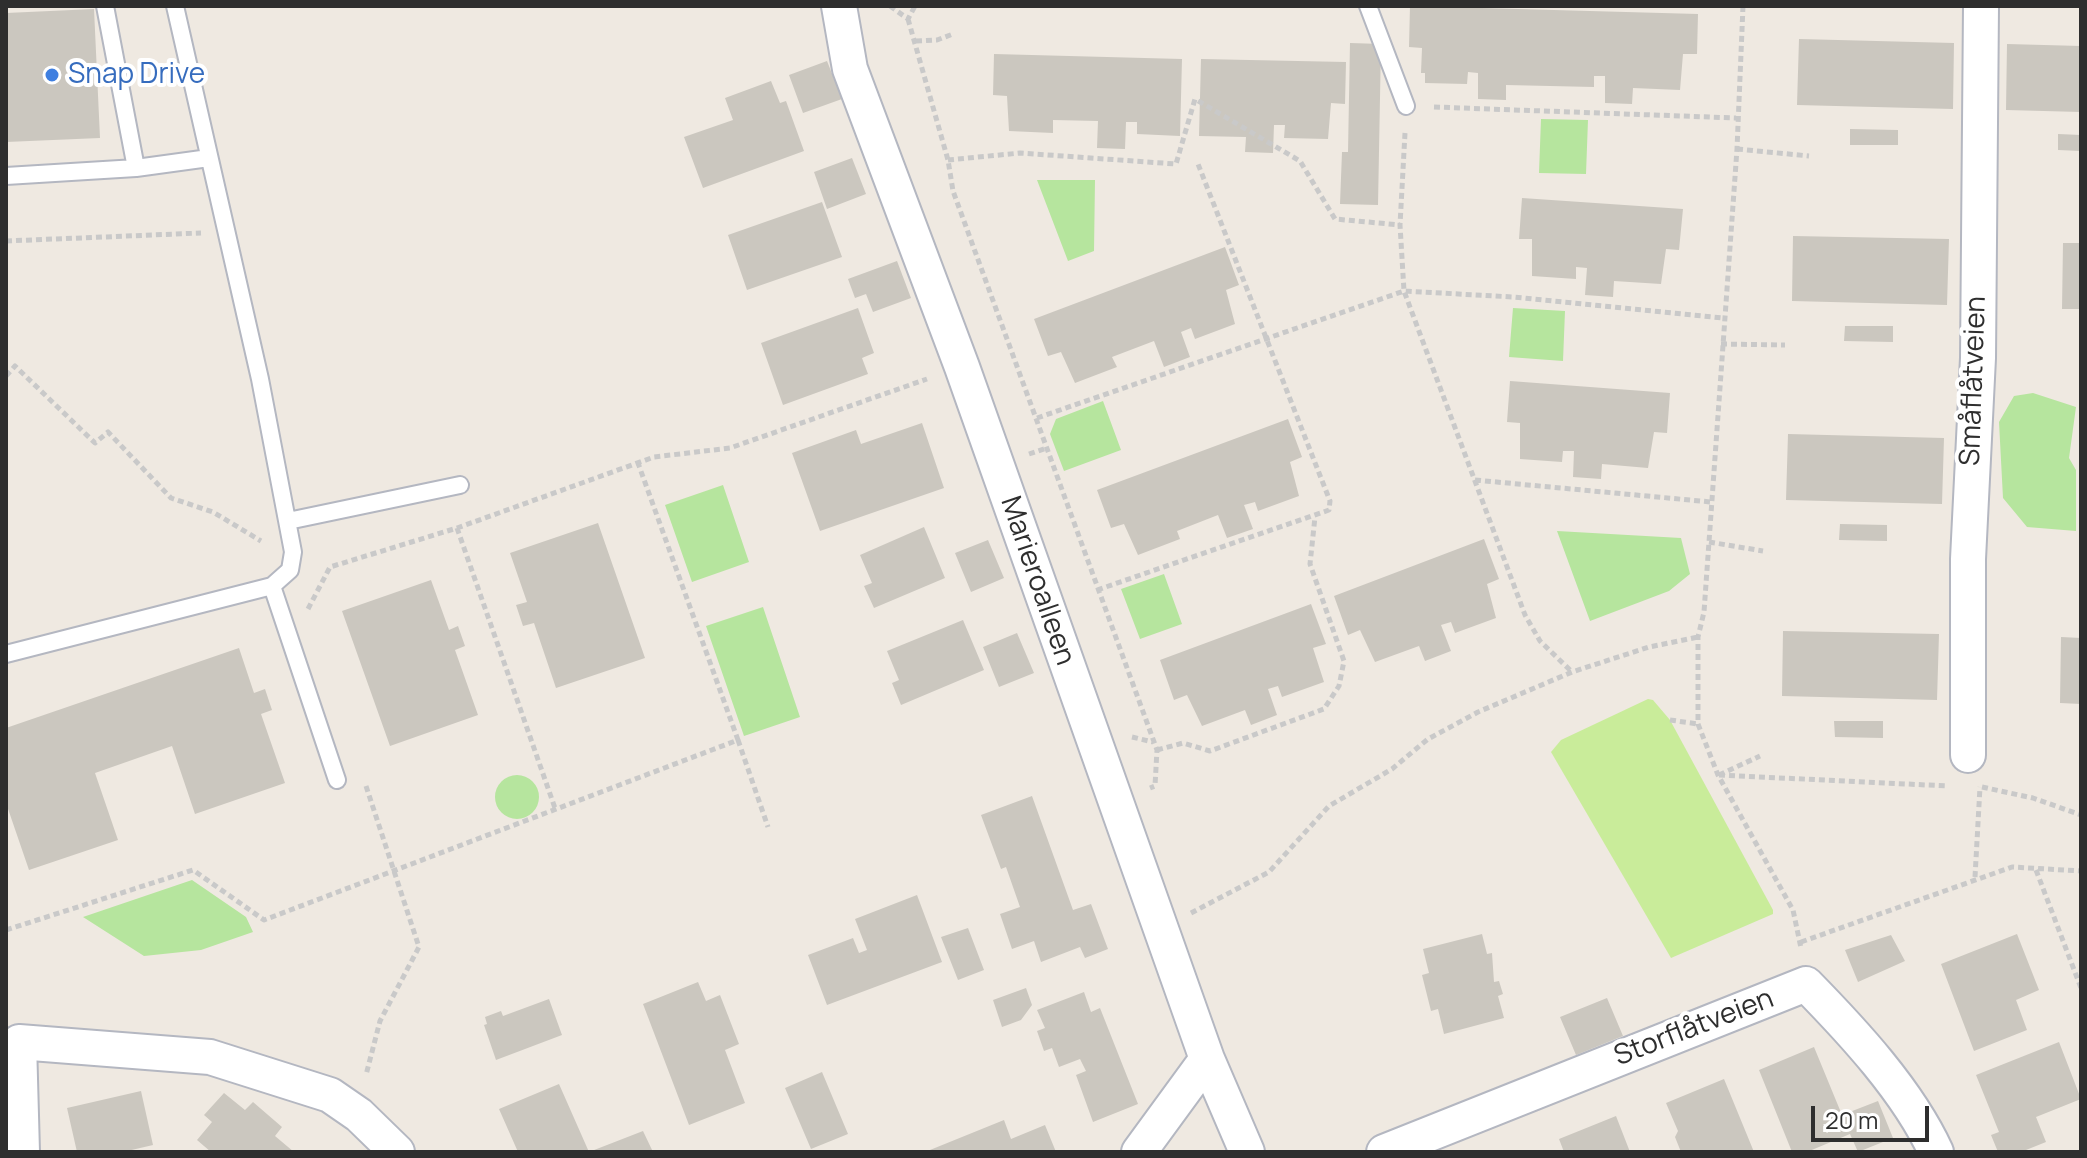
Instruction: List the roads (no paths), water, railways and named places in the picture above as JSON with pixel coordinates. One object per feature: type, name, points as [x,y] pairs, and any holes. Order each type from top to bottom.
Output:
[{"type":"street","name":"Marieroalleen","points":[[839,6],[850,69],[962,367],[1207,1059],[1247,1152]]},
{"type":"street","name":"Småflåtveien","points":[[1967,771],[1968,559],[1978,358],[1981,6]]},
{"type":"street","name":"Storflåtveien","points":[[1384,1152],[1806,984],[1840,1018],[1912,1108],[1936,1152]]},
{"type":"street","points":[[22,1152],[13,1041],[210,1057],[330,1095],[359,1115],[397,1152]]},
{"type":"street","points":[[1139,1152],[1207,1059]]},
{"type":"lane","points":[[105,6],[136,168]]},
{"type":"lane","points":[[6,654],[272,586],[290,570],[293,552],[288,521],[175,6]]},
{"type":"lane","points":[[1368,6],[1406,106]]},
{"type":"lane","points":[[6,176],[136,168],[209,158]]},
{"type":"lane","points":[[288,521],[460,485]]},
{"type":"lane","points":[[272,586],[337,780]]},
{"type":"place","name":"Snap Drive","points":[[52,75]]}]
